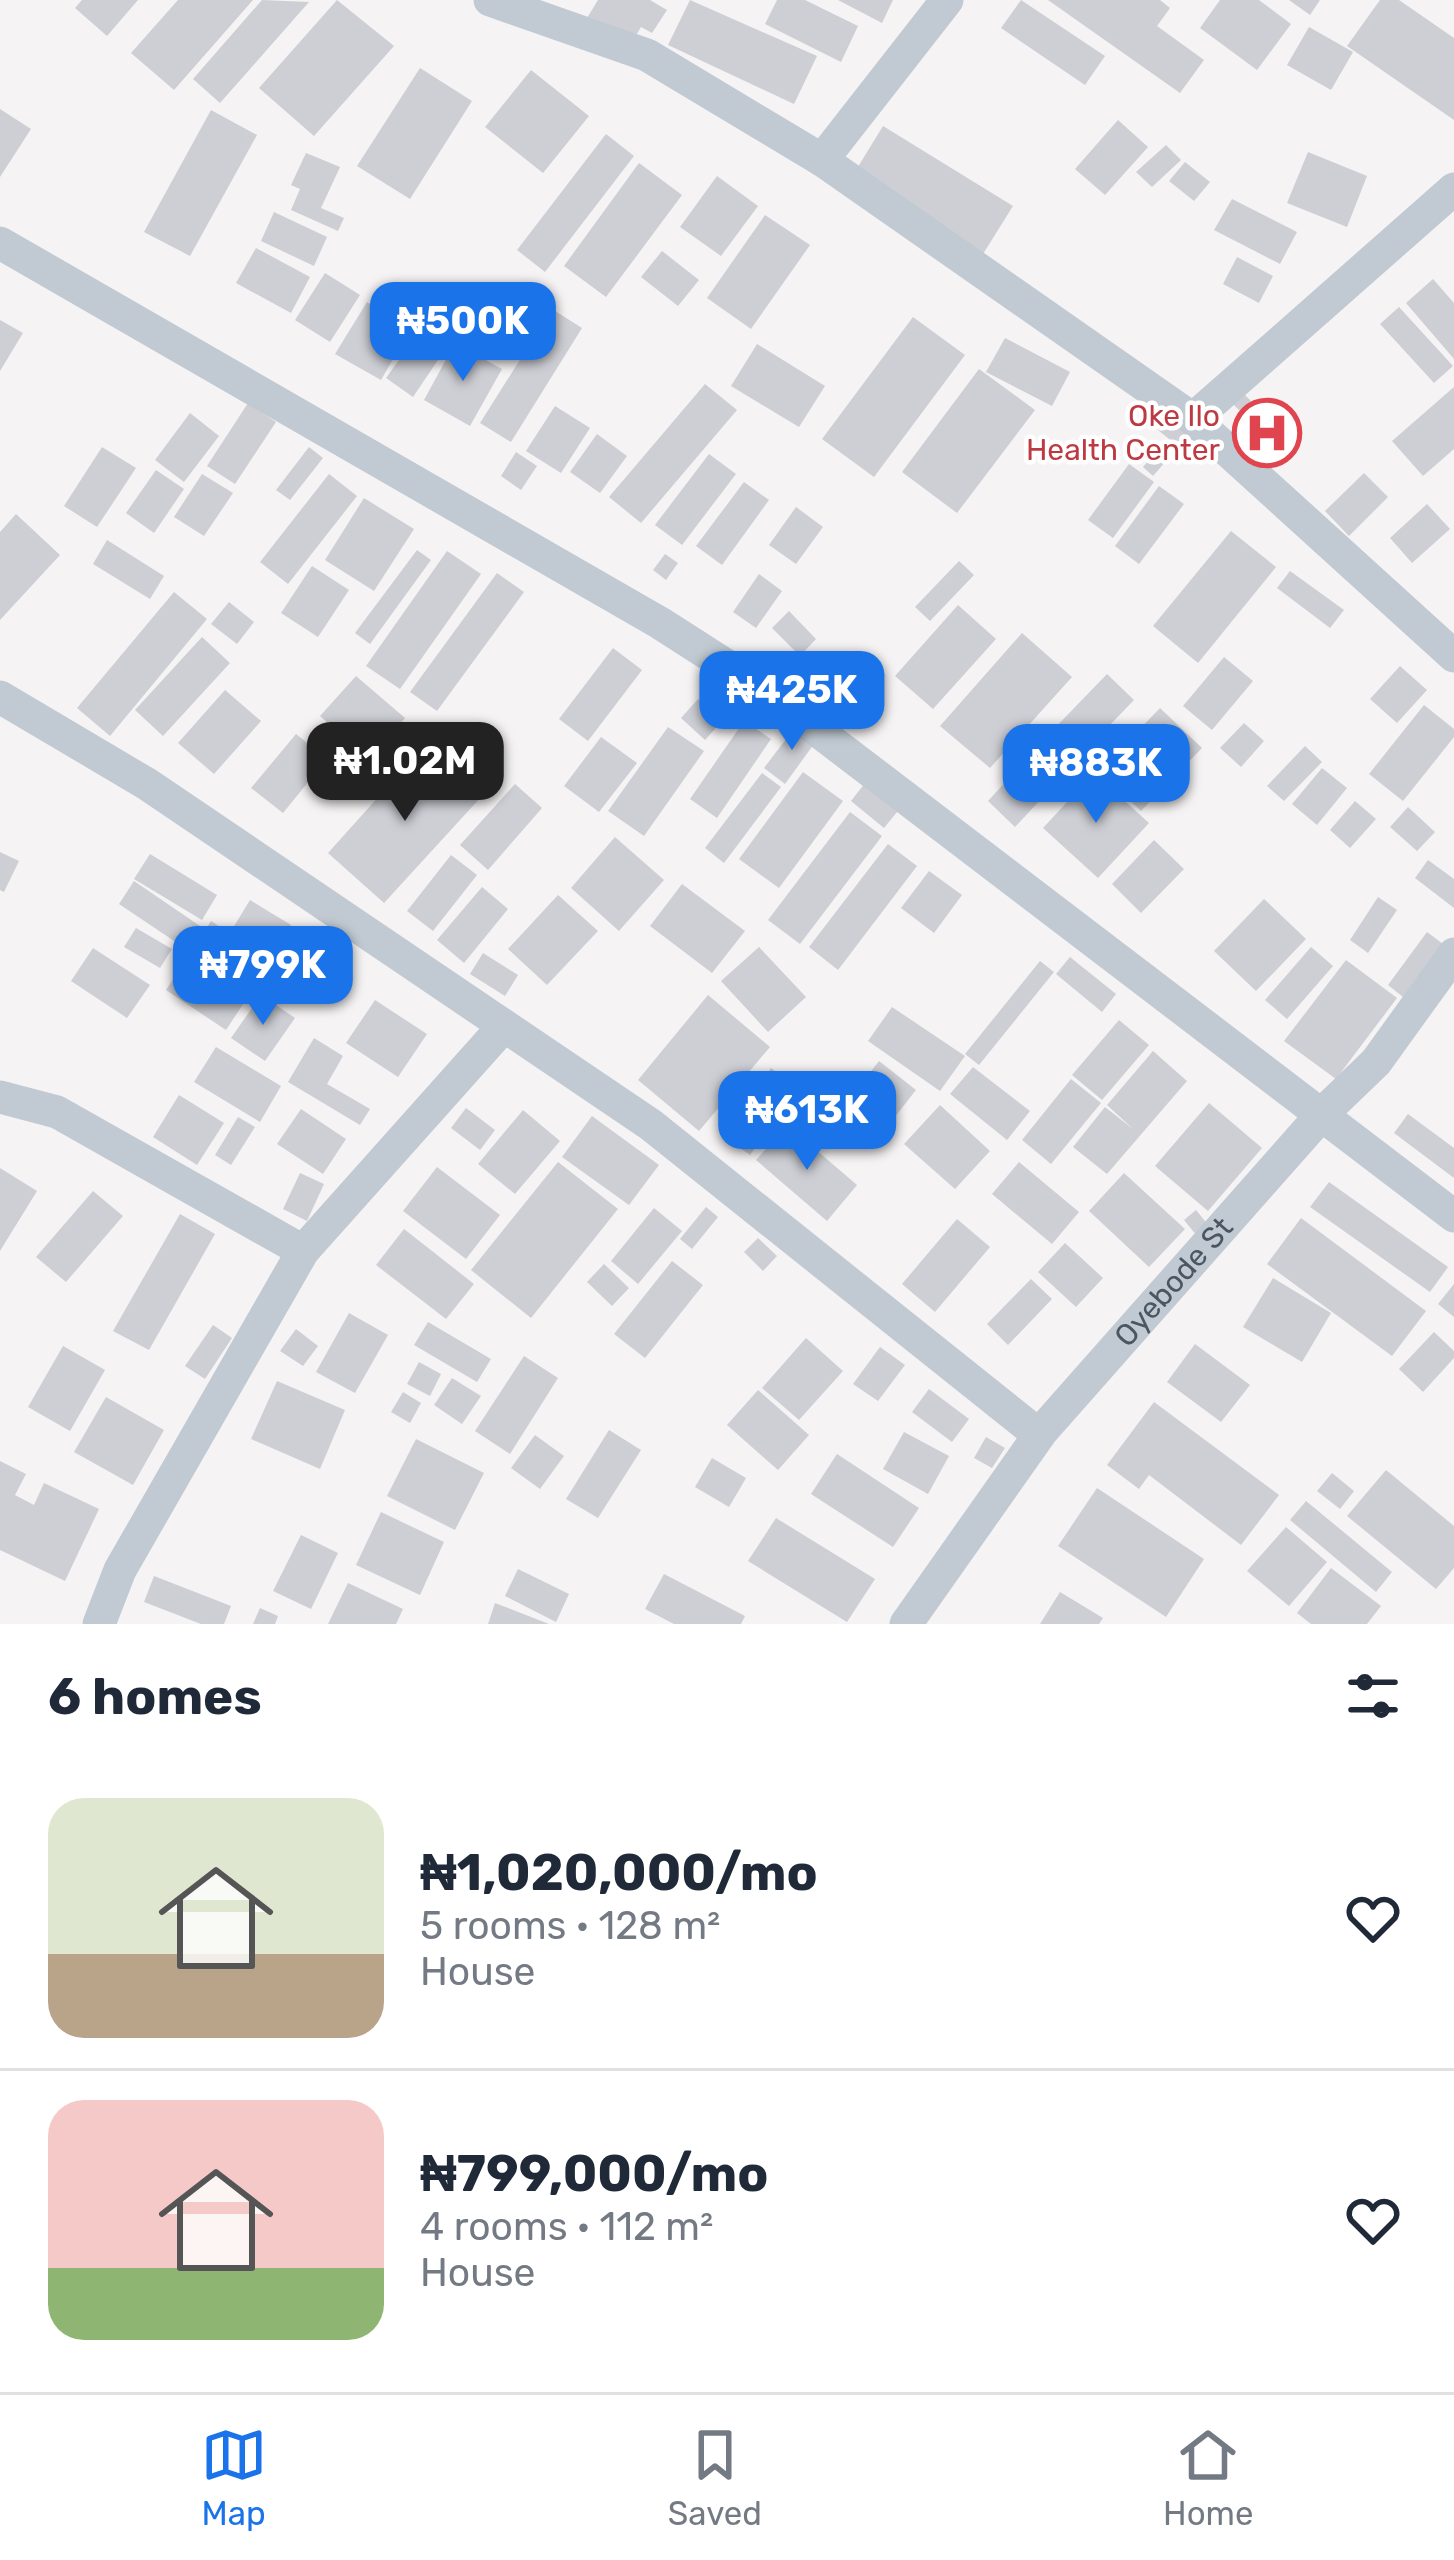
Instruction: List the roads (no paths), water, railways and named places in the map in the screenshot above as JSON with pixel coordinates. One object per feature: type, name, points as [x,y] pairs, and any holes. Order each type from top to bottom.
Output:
[{"type":"street","points":[[490,0],[647,55],[822,160],[1193,418],[1454,656]]},
{"type":"street","points":[[822,160],[947,0]]},
{"type":"street","points":[[1193,418],[1454,189]]},
{"type":"street","points":[[0,243],[660,623],[763,689],[1324,1112],[1454,1216]]},
{"type":"street","points":[[0,697],[147,784],[651,1125],[1039,1435]]},
{"type":"street","name":"Oyebode St","points":[[906,1624],[1039,1435],[1324,1112],[1376,1062],[1454,954]]},
{"type":"street","points":[[99,1624],[120,1570],[303,1251],[503,1027]]},
{"type":"street","points":[[0,1097],[57,1112],[303,1251]]},
{"type":"place","name":"Oke Ilo Health Center","points":[[1267,433]]}]
